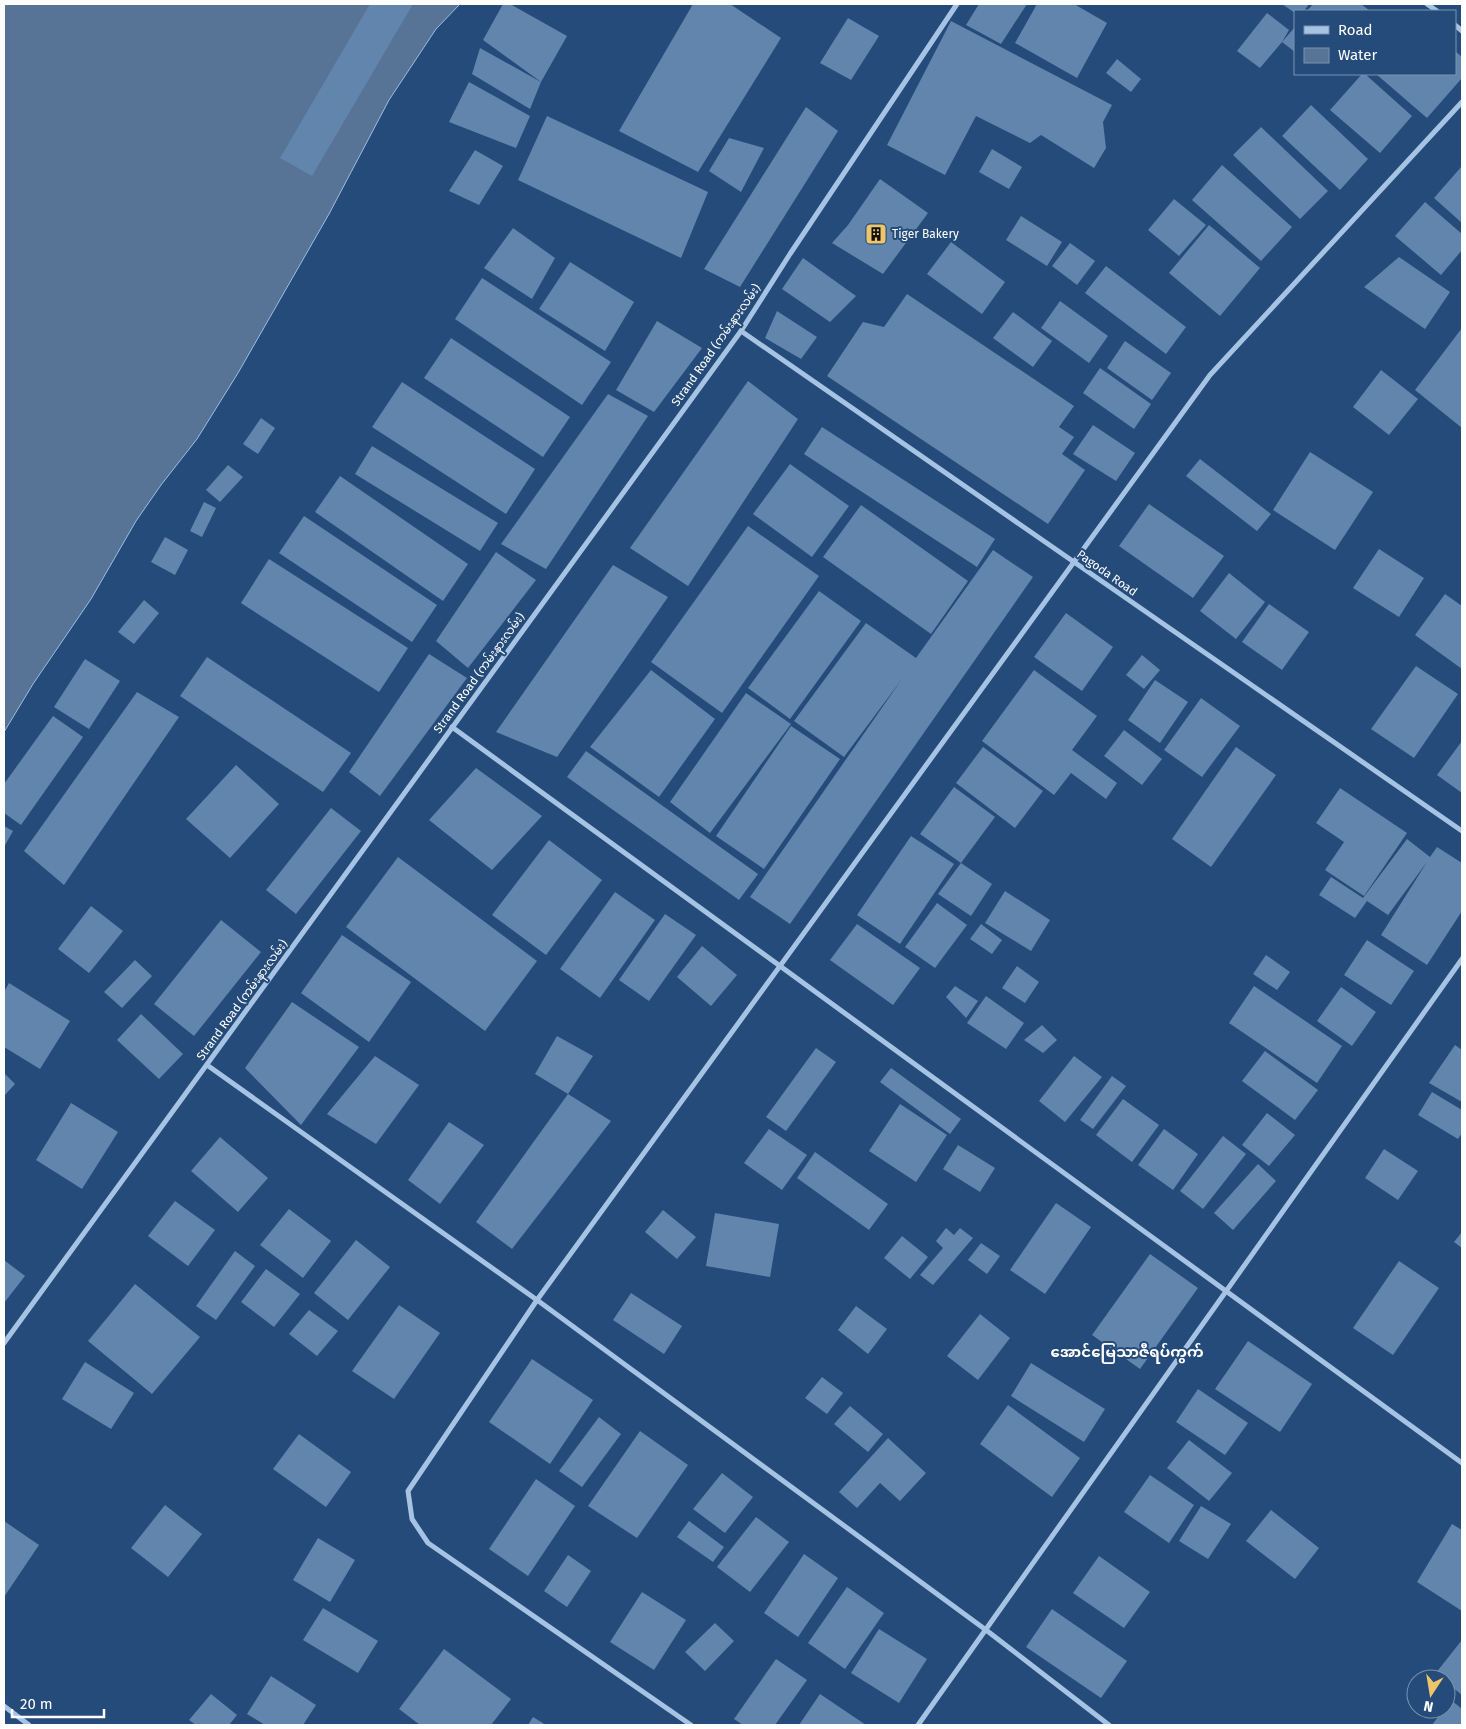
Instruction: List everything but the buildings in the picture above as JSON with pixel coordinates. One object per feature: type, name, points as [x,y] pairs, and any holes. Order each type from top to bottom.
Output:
[{"type":"street","name":"Strand Road (ကမ်းနားလမ်း)","points":[[4,1343],[741,331],[956,4]]},
{"type":"street","points":[[691,1725],[428,1543],[412,1519],[408,1491],[537,1300],[1210,375],[1462,102]]},
{"type":"street","name":"Pagoda Road","points":[[741,331],[1462,831]]},
{"type":"street","points":[[452,727],[1462,1463]]},
{"type":"street","points":[[918,1725],[1462,959]]},
{"type":"street","points":[[207,1066],[537,1300],[986,1630],[1109,1725]]},
{"type":"street","points":[[4,1706],[29,1725]]},
{"type":"water","points":[[4,4],[460,4],[436,29],[389,100],[329,214],[238,373],[197,439],[136,521],[91,599],[33,684],[4,732]]},
{"type":"place","name":"Tiger Bakery","points":[[876,234]]},
{"type":"district","name":"အောင်မြေသာဇီရပ်ကွက်","points":[[1127,1352]]}]
